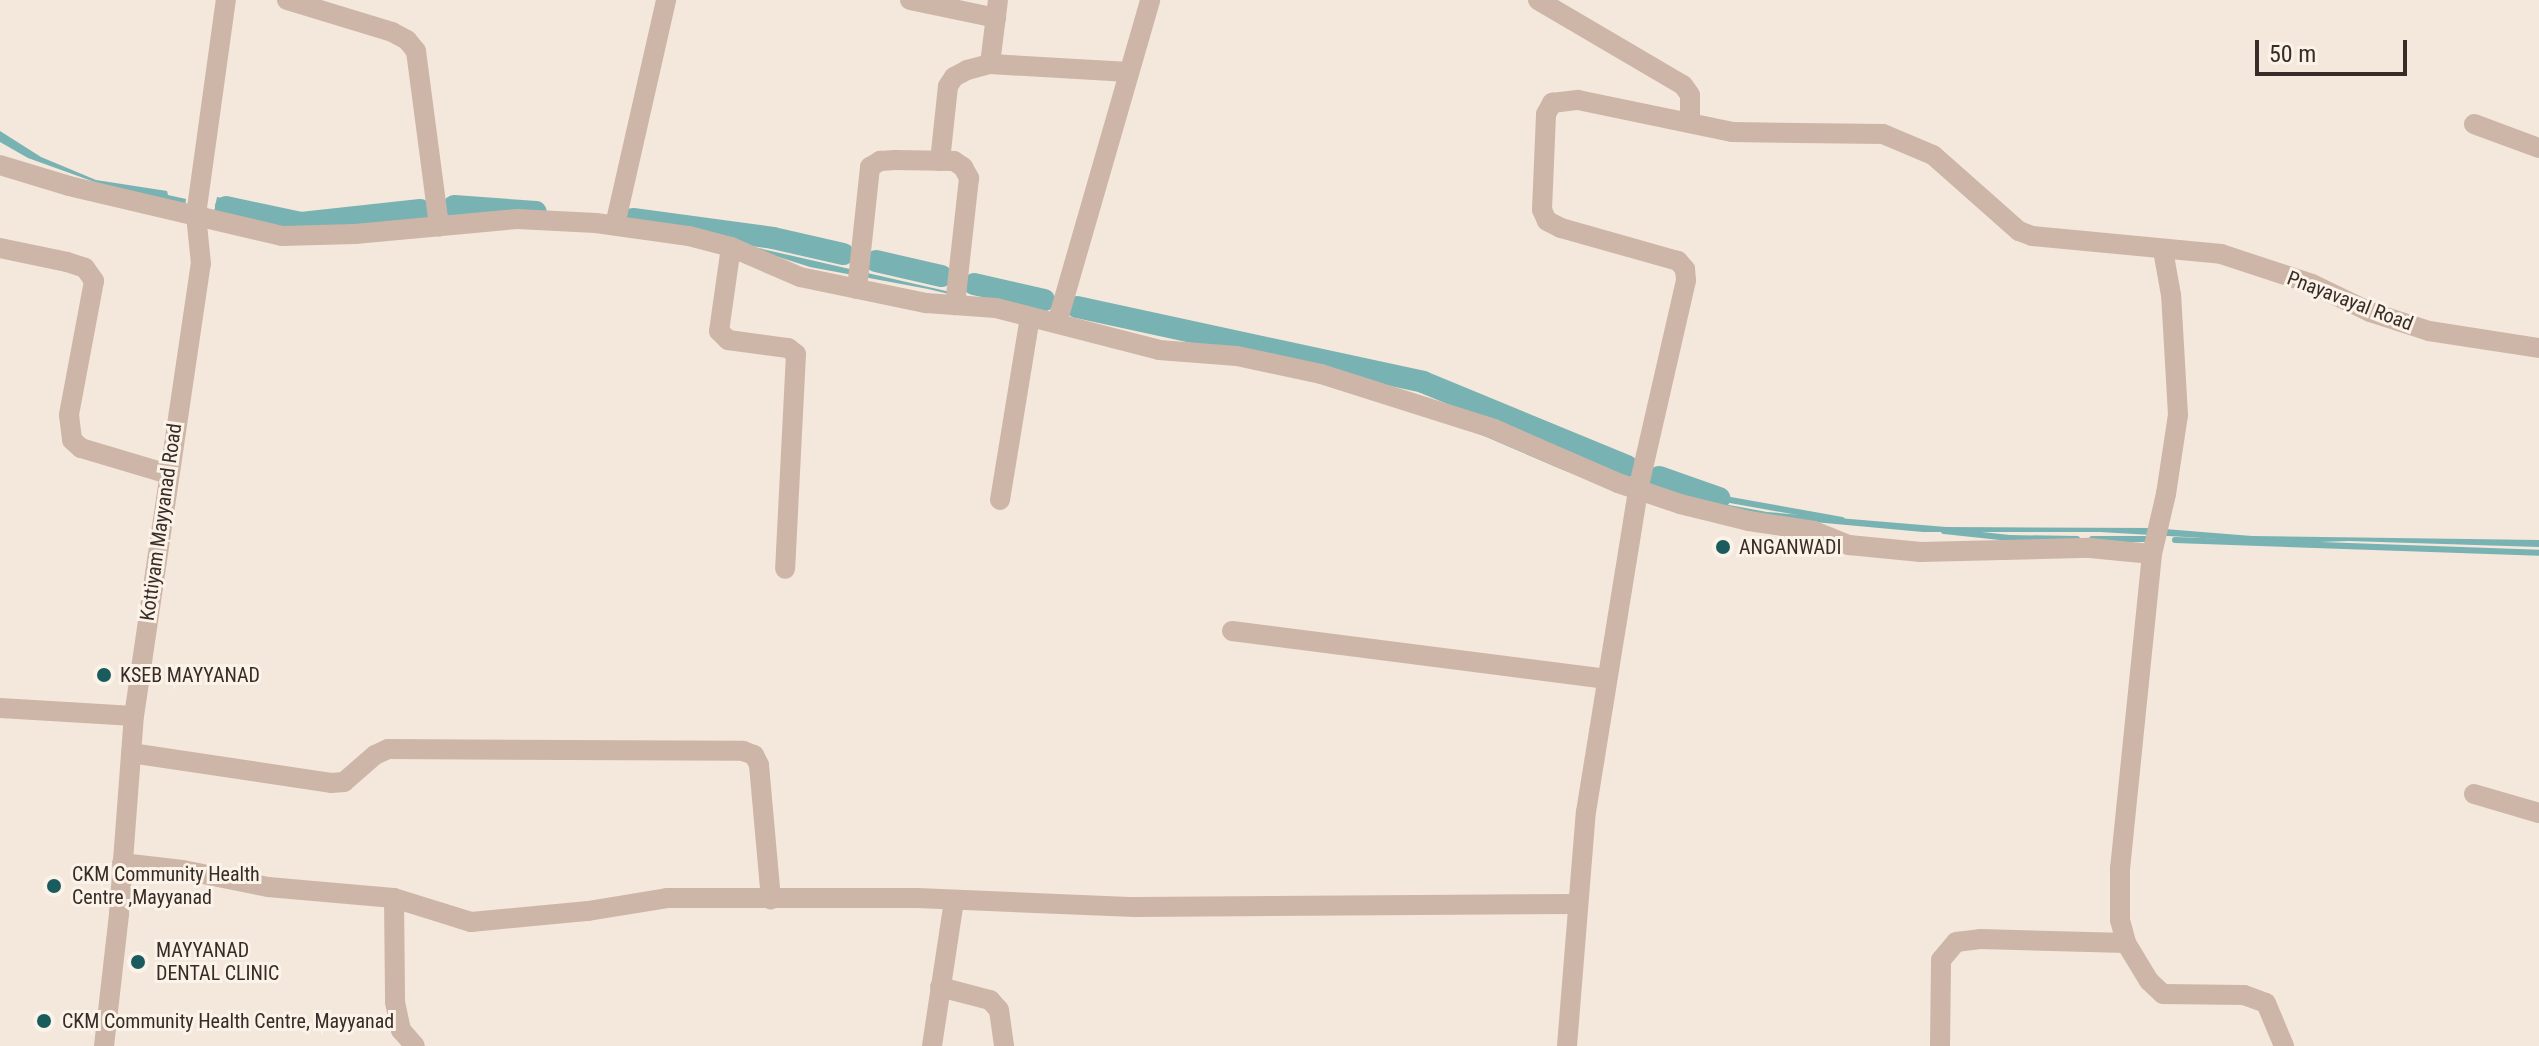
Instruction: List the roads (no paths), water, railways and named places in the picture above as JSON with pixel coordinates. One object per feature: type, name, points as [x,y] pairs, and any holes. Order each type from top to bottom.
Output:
[{"type":"street","name":"Kottiyam Mayyanad Road","points":[[104,1046],[134,716],[201,264],[196,215],[226,0]]},
{"type":"street","points":[[287,0],[392,32],[407,40],[416,51],[439,226]]},
{"type":"street","points":[[615,225],[666,0]]},
{"type":"street","points":[[910,0],[997,9],[990,64]]},
{"type":"street","points":[[1057,323],[1150,0]]},
{"type":"street","points":[[1538,0],[1683,85],[1690,95],[1690,122]]},
{"type":"street","points":[[940,161],[948,86],[954,77],[967,70],[990,64],[1129,72]]},
{"type":"street","name":"Pnayavayal Road","points":[[1638,490],[1684,293],[1685,269],[1678,261],[1561,228],[1547,221],[1542,210],[1546,114],[1552,103],[1564,99],[1732,132],[1883,134],[1933,155],[2019,231],[2046,239],[2221,254],[2312,284],[2370,312],[2429,331],[2539,348]]},
{"type":"street","points":[[2474,124],[2539,148]]},
{"type":"street","points":[[857,289],[870,167],[880,161],[954,161],[963,167],[969,178],[955,305]]},
{"type":"street","points":[[0,165],[69,186],[282,236],[517,219],[615,225],[731,247],[800,277],[955,305],[996,308],[1159,350],[1237,356],[1321,374],[1494,429],[1638,490],[1749,521],[1814,531],[1849,545],[1921,552],[2090,548],[2152,554]]},
{"type":"street","points":[[731,247],[719,331],[728,340],[788,348],[796,354],[785,569]]},
{"type":"street","points":[[0,248],[85,268],[94,281],[69,415],[72,440],[81,448],[168,474]]},
{"type":"street","points":[[2163,250],[2171,295],[2178,415],[2166,494],[2152,554],[2120,867],[2120,920],[2126,943],[2149,981],[2163,994],[2176,997],[2244,995],[2266,1003],[2284,1046]]},
{"type":"street","points":[[1000,500],[1030,317]]},
{"type":"street","points":[[1567,1046],[1586,812],[1638,490]]},
{"type":"street","points":[[1232,631],[1607,679]]},
{"type":"street","points":[[0,708],[134,716]]},
{"type":"street","points":[[131,753],[331,783],[344,782],[375,755],[388,749],[743,751],[754,755],[759,765],[771,899]]},
{"type":"street","points":[[2474,794],[2539,813]]},
{"type":"street","points":[[122,863],[183,870],[268,887],[394,898],[471,922],[588,911],[667,898],[954,901],[1135,907],[1578,904]]},
{"type":"street","points":[[394,898],[395,1002],[401,1030],[415,1046]]},
{"type":"street","points":[[932,1046],[954,901]]},
{"type":"street","points":[[1940,1046],[1941,960],[1956,942],[1980,939],[2126,943]]},
{"type":"street","points":[[940,987],[990,1000],[999,1010],[1004,1046]]},
{"type":"water","points":[[0,131],[41,157],[96,180],[167,191],[168,195],[186,199],[185,207],[114,189],[28,158],[0,142]]},
{"type":"water","points":[[217,197],[257,205],[252,218],[214,212]]},
{"type":"water","points":[[732,242],[1386,392],[1610,486],[1563,470],[1412,405],[928,289],[810,267]]},
{"type":"water","points":[[1647,490],[1767,512],[1946,527],[2152,528],[2252,536],[2539,540],[2539,547],[2349,541],[2290,543],[2100,532],[1923,532],[1792,520]]},
{"type":"waterway","points":[[454,206],[536,212]]},
{"type":"waterway","points":[[226,207],[301,223],[420,210]]},
{"type":"waterway","points":[[633,219],[773,238],[843,254]]},
{"type":"waterway","points":[[876,261],[941,276]]},
{"type":"waterway","points":[[974,284],[1044,300]]},
{"type":"waterway","points":[[1077,307],[1423,382],[1627,466]]},
{"type":"waterway","points":[[1659,477],[1719,498]]},
{"type":"waterway","points":[[1719,498],[1842,520]]},
{"type":"waterway","points":[[1944,531],[2010,538],[2077,539]]},
{"type":"waterway","points":[[2092,539],[2145,539]]},
{"type":"waterway","points":[[2175,540],[2539,553]]},
{"type":"place","name":"ANGANWADI","points":[[1723,547]]},
{"type":"place","name":"KSEB MAYYANAD","points":[[104,675]]},
{"type":"place","name":"CKM Community Health Centre ,Mayyanad","points":[[54,886]]},
{"type":"place","name":"MAYYANAD DENTAL CLINIC","points":[[138,962]]},
{"type":"place","name":"CKM Community Health Centre, Mayyanad","points":[[44,1021]]}]
